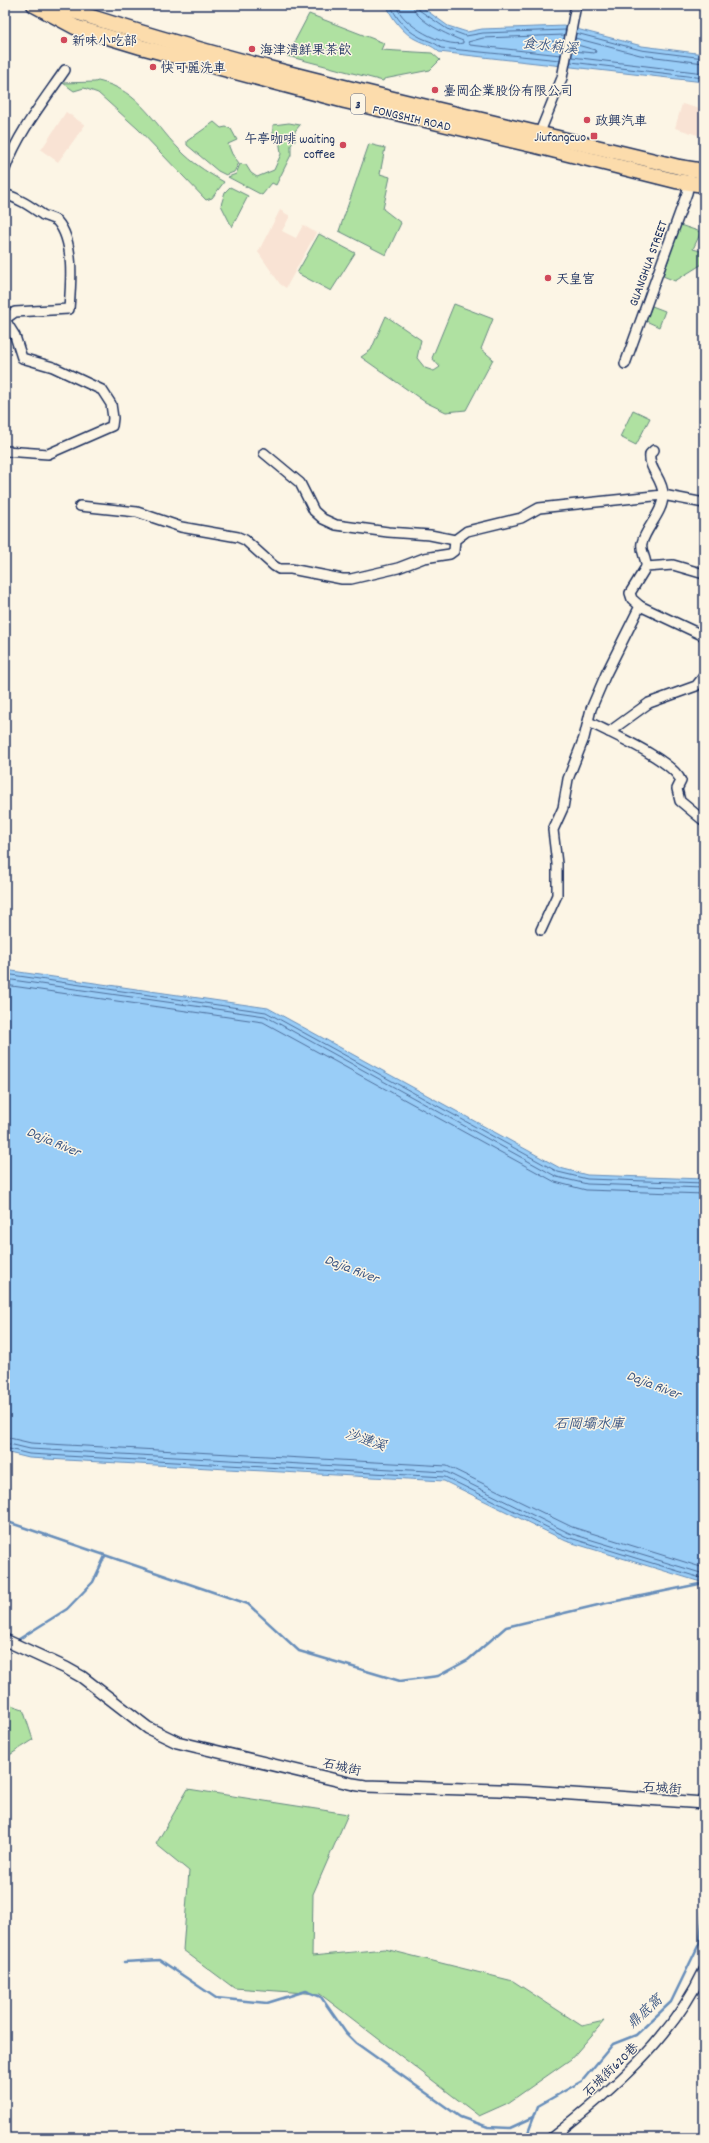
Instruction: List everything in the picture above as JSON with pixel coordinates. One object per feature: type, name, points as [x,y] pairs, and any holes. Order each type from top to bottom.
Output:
[{"type":"main road","name":"FONGSHIH ROAD","points":[[34,5],[75,26],[141,47],[344,101],[698,170]]},
{"type":"main road","name":"FONGSHIH ROAD","points":[[62,5],[73,11],[146,35],[537,139],[689,184],[704,187]]},
{"type":"street","points":[[537,139],[562,78],[576,5]]},
{"type":"street","points":[[5,169],[18,141],[65,70]]},
{"type":"street","name":"GUANGHUA STREET","points":[[625,364],[689,184],[698,170]]},
{"type":"street","points":[[5,194],[32,206],[44,215],[56,220],[64,233],[71,262],[69,309],[15,312],[5,320],[16,336],[22,358],[53,366],[102,390],[111,404],[113,418],[112,426],[48,454],[5,452]]},
{"type":"street","points":[[654,450],[650,454],[649,460],[661,484],[664,495],[658,511],[642,542],[646,567],[630,594],[632,599],[640,606],[704,636]]},
{"type":"street","points":[[264,453],[296,479],[303,488],[314,511],[323,519],[336,525],[388,532],[430,534],[455,540]]},
{"type":"street","points":[[80,506],[137,512],[181,527],[238,537],[245,540],[279,569],[291,569],[347,580],[398,568],[424,558],[450,554],[454,551],[455,540],[467,531],[521,518],[539,508],[664,495],[704,503]]},
{"type":"street","points":[[646,567],[673,565],[704,574]]},
{"type":"street","points":[[541,930],[556,895],[557,864],[552,830],[563,808],[568,779],[589,722],[591,709],[606,674],[640,606]]},
{"type":"street","points":[[609,732],[649,703],[696,686],[704,676]]},
{"type":"street","points":[[589,722],[643,749],[676,772],[681,781],[678,789],[680,801],[704,821]]},
{"type":"street","name":"石城街","points":[[5,1640],[82,1677],[160,1735],[177,1742],[353,1784],[365,1786],[528,1791],[704,1804]]},
{"type":"street","name":"石城街620巷","points":[[551,2138],[631,2070],[683,2007],[693,1993],[704,1970]]},
{"type":"shaded area","points":[[682,104],[704,110],[704,137],[675,128]]},
{"type":"shaded area","points":[[66,112],[85,125],[58,162],[41,150]]},
{"type":"shaded area","points":[[280,210],[290,216],[282,231],[296,238],[303,225],[316,233],[286,288],[280,284],[258,252]]},
{"type":"green space","points":[[309,14],[384,43],[381,50],[432,53],[440,60],[430,70],[384,79],[383,81],[287,56]]},
{"type":"green space","points":[[98,81],[126,92],[137,101],[185,155],[204,170],[224,182],[212,198],[206,200],[138,129],[98,93],[84,88],[74,91],[63,83]]},
{"type":"green space","points":[[214,122],[221,128],[226,127],[231,129],[237,140],[228,144],[232,154],[239,163],[234,172],[226,175],[218,171],[187,145],[187,141]]},
{"type":"green space","points":[[289,123],[300,125],[295,131],[295,141],[291,145],[291,155],[276,185],[272,183],[262,195],[228,177],[236,174],[240,164],[246,165],[251,173],[257,177],[274,170],[281,154],[279,138],[273,136],[273,125]]},
{"type":"green space","points":[[369,144],[385,148],[380,174],[390,177],[383,209],[401,223],[386,255],[339,231]]},
{"type":"green space","points":[[230,187],[248,196],[232,227],[221,205],[225,192]]},
{"type":"green space","points":[[680,225],[701,232],[693,249],[704,252],[704,263],[675,281],[663,276]]},
{"type":"green space","points":[[319,234],[355,253],[331,291],[297,273]]},
{"type":"green space","points":[[454,304],[493,319],[481,349],[493,359],[466,410],[446,412],[425,402],[361,357],[371,350],[386,316],[421,340],[417,358],[425,368],[434,371],[440,367],[432,358]]},
{"type":"green space","points":[[652,306],[665,311],[659,327],[646,321]]},
{"type":"green space","points":[[633,410],[650,418],[636,445],[620,437]]},
{"type":"green space","points":[[5,1703],[23,1709],[33,1740],[5,1758]]},
{"type":"green space","points":[[188,1789],[348,1814],[313,1894],[312,1956],[385,1949],[513,1981],[582,2026],[604,2021],[571,2059],[508,2103],[479,2116],[320,1994],[234,1988],[183,1950],[189,1871],[156,1844]]},
{"type":"water","name":"食水嵙溪","points":[[387,5],[419,5],[448,26],[467,32],[482,29],[565,26],[642,46],[704,54],[704,82],[439,52],[431,46],[412,38],[403,30],[391,15]]},
{"type":"water","points":[[5,970],[268,1008],[560,1168],[587,1175],[704,1179],[704,1583],[566,1541],[444,1481],[29,1458],[5,1452]]},
{"type":"waterway","points":[[5,1521],[248,1604],[299,1651],[400,1681],[438,1676],[468,1660],[506,1627],[602,1604],[704,1583]]},
{"type":"waterway","points":[[16,1641],[67,1609],[93,1582],[105,1556]]},
{"type":"waterway","name":"鼎底窩","points":[[526,2138],[538,2106],[582,2081],[613,2044],[636,2035],[671,2002],[700,1942],[704,1902]]},
{"type":"waterway","points":[[124,1962],[160,1960],[216,1998],[267,2003],[306,1991],[321,1997],[346,2033],[356,2043],[460,2117],[488,2127],[510,2128],[534,2117]]},
{"type":"place","name":"新味小吃部","points":[[64,40]]},
{"type":"place","name":"海津清鮮果茶飲","points":[[252,49]]},
{"type":"place","name":"快可麗洗車","points":[[153,67]]},
{"type":"place","name":"臺岡企業股份有限公司","points":[[435,90]]},
{"type":"place","name":"政興汽車","points":[[587,120]]},
{"type":"place","name":"Jiufangcuo","points":[[594,136]]},
{"type":"place","name":"午亭咖啡 waiting coffee","points":[[343,145]]},
{"type":"place","name":"天皇宮","points":[[548,278]]},
{"type":"water label","name":"Dajia River","points":[[54,1141]]},
{"type":"water label","name":"Dajia River","points":[[352,1268]]},
{"type":"water label","name":"Dajia River","points":[[654,1384]]},
{"type":"water label","name":"石岡壩水庫","points":[[589,1423]]},
{"type":"water label","name":"沙漣溪","points":[[366,1439]]}]
